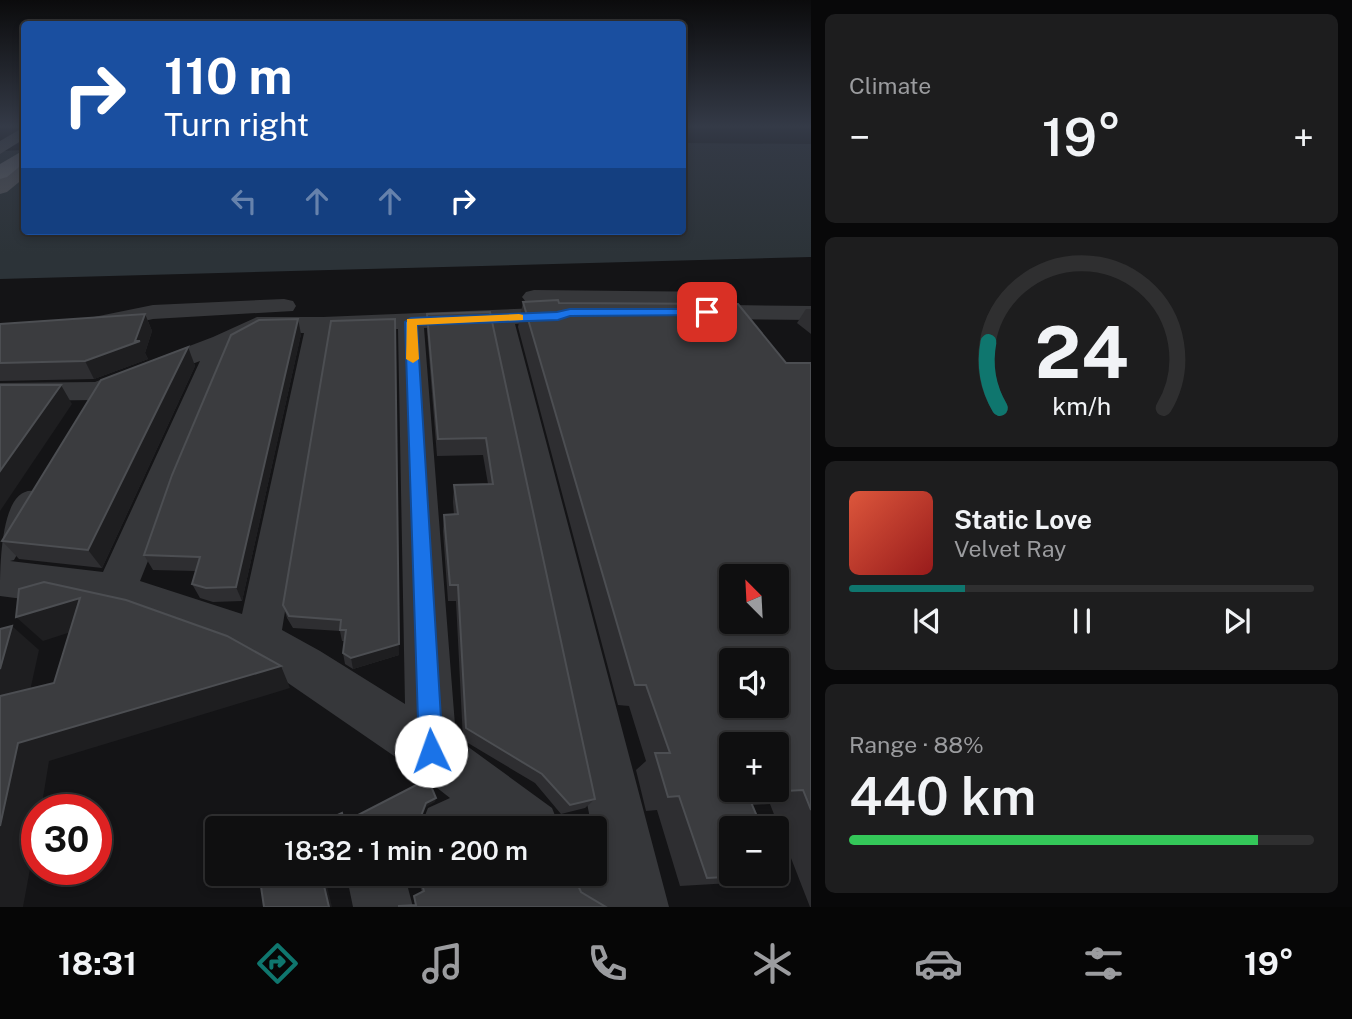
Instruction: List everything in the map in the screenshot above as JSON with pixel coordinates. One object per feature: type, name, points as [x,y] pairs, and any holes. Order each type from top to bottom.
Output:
[{"type":"main road","points":[[0,188],[21,171]]},
{"type":"street","points":[[79,325],[153,312],[438,299],[670,297],[811,302]]},
{"type":"street","points":[[0,392],[98,391],[222,343],[257,325],[411,322],[558,316],[570,313],[811,313]]},
{"type":"street","points":[[501,318],[639,907]]},
{"type":"street","points":[[411,322],[431,751]]},
{"type":"street","points":[[257,641],[318,325]]},
{"type":"street","points":[[115,592],[222,343]]},
{"type":"street","points":[[77,425],[98,391]]},
{"type":"street","points":[[0,548],[42,481]]},
{"type":"street","points":[[0,578],[115,592],[257,641],[304,667],[431,751],[515,816]]},
{"type":"street","points":[[607,883],[639,907]]},
{"type":"street","points":[[378,886],[383,907]]},
{"type":"shaded area","points":[[0,168],[21,168],[21,235],[686,235],[686,168],[811,168],[811,257],[0,279]]},
{"type":"building","points":[[558,300],[559,303],[738,304],[786,363],[811,363],[811,810],[803,790],[789,791],[789,732],[719,732],[719,802],[751,802],[757,816],[719,816],[719,877],[707,878],[679,796],[668,797],[655,753],[670,753],[646,685],[635,685],[523,302]]},
{"type":"building","points":[[490,312],[595,799],[570,805],[542,774],[466,728],[458,585],[450,585],[444,515],[458,514],[454,485],[493,484],[486,438],[438,439],[427,314]]},
{"type":"building","points":[[145,314],[135,341],[140,341],[85,361],[0,363],[0,324]]},
{"type":"building","points":[[298,319],[236,587],[206,588],[192,584],[200,557],[144,555],[172,475],[231,335],[259,320]]},
{"type":"building","points":[[395,319],[399,644],[351,658],[343,653],[346,630],[340,630],[341,620],[289,616],[283,605],[331,321]]},
{"type":"building","points":[[188,347],[88,550],[2,541],[101,380]]},
{"type":"building","points":[[0,385],[61,385],[0,471]]},
{"type":"building","points":[[44,582],[126,600],[227,636],[281,666],[18,743],[0,826],[0,696],[54,683],[80,598],[16,617],[19,589]]},
{"type":"building","points":[[12,626],[0,669],[0,629]]},
{"type":"building","points":[[428,779],[436,798],[426,803],[421,816],[358,815]]},
{"type":"building","points":[[261,886],[324,886],[329,907],[264,907]]},
{"type":"building","points":[[422,886],[578,886],[581,892],[606,907],[399,907],[416,905],[414,896],[424,891]]},
{"type":"slow traffic","points":[[413,359],[411,322],[519,318]]},
{"type":"route","points":[[431,751],[411,322],[558,316],[570,313],[707,312]]}]
